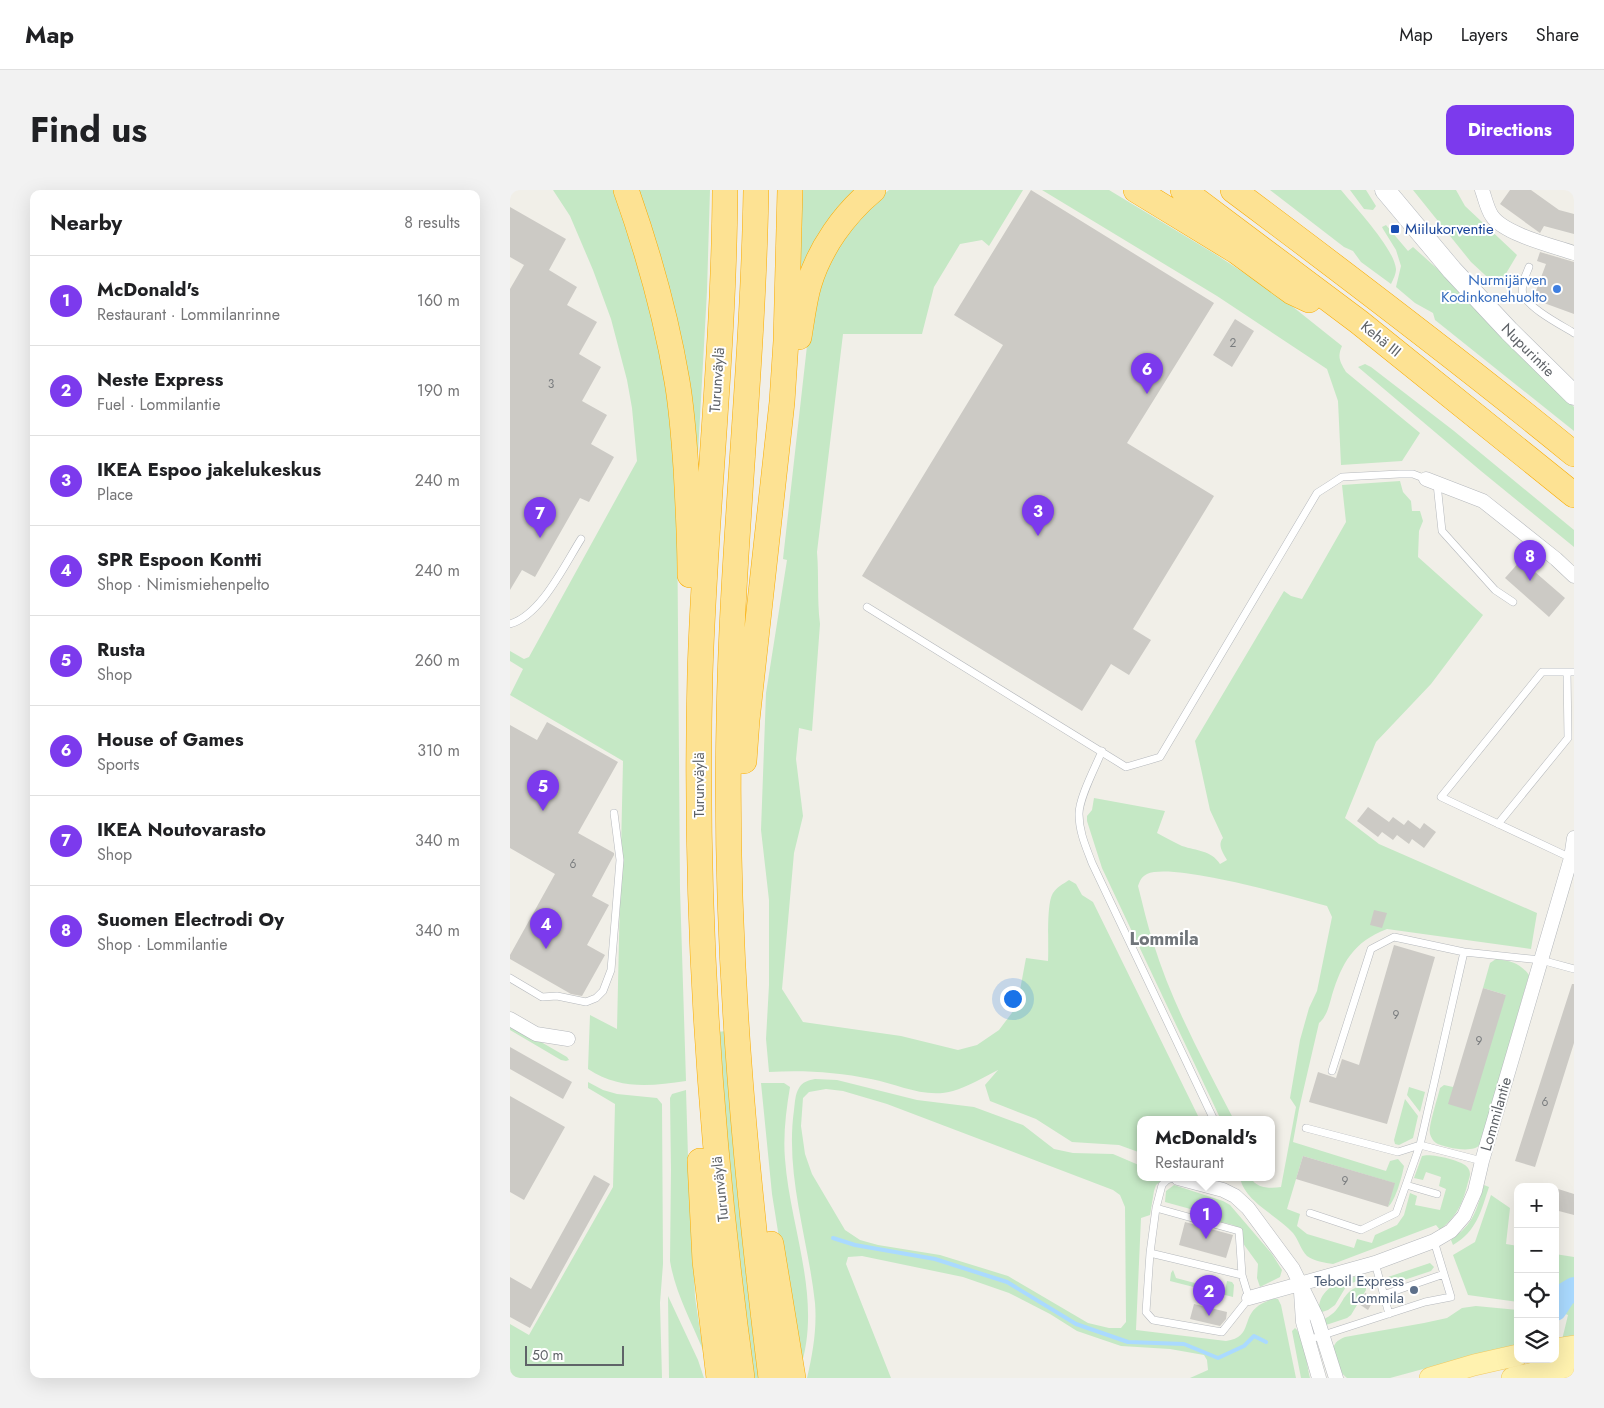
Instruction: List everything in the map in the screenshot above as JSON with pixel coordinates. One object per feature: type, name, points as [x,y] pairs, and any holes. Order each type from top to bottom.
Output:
[{"type":"highway","points":[[626,190],[655,277],[668,332],[677,383],[684,440],[688,512],[690,619],[700,675]]},
{"type":"highway","name":"Turunväylä","points":[[725,190],[722,303],[703,594],[700,675],[700,896],[706,1037],[720,1194],[742,1378]]},
{"type":"highway","name":"Turunväylä","points":[[756,190],[751,310],[735,556],[729,712],[728,810],[736,1033],[750,1194],[771,1378]]},
{"type":"highway","points":[[731,935],[742,894],[742,786],[747,720],[782,402],[786,340],[790,190]]},
{"type":"highway","points":[[782,402],[794,365],[809,284],[817,264],[837,228],[873,190]]},
{"type":"highway","points":[[1136,190],[1236,251],[1292,292],[1359,322]]},
{"type":"highway","name":"Kehä III","points":[[1183,190],[1359,322],[1574,495]]},
{"type":"highway","name":"Kehä III","points":[[1232,190],[1336,267],[1574,454]]},
{"type":"highway","points":[[1257,190],[1322,244],[1336,267]]},
{"type":"highway","points":[[736,1033],[751,1086],[765,1203],[793,1378]]},
{"type":"highway","points":[[706,1037],[697,1100],[705,1261],[719,1378]]},
{"type":"main road","name":"Nupurintie","points":[[1385,190],[1452,270],[1509,331],[1574,395]]},
{"type":"main road","points":[[1559,1348],[1574,1346]]},
{"type":"main road","points":[[1430,1378],[1514,1356]]},
{"type":"main road","points":[[1512,1378],[1574,1368]]},
{"type":"street","points":[[1482,190],[1491,215],[1496,221],[1525,237],[1574,253]]},
{"type":"street","points":[[1432,481],[1483,501],[1556,559],[1574,576]]},
{"type":"street","name":"Lommilantie","points":[[1249,1298],[1376,1263],[1434,1241],[1450,1231],[1464,1216],[1475,1190],[1571,858],[1574,838]]},
{"type":"street","points":[[510,1019],[536,1034],[568,1039]]},
{"type":"street","points":[[1189,1181],[1223,1190],[1240,1199],[1293,1269],[1317,1318],[1336,1378]]},
{"type":"street","points":[[1300,1284],[1303,1322],[1319,1378]]},
{"type":"lane","points":[[1529,267],[1523,282],[1523,294],[1529,302],[1547,317],[1574,333]]},
{"type":"lane","points":[[867,607],[1126,767],[1160,758],[1317,494],[1342,477],[1413,474],[1432,481],[1442,531],[1494,590],[1514,602]]},
{"type":"lane","points":[[510,624],[518,622],[534,610],[547,594],[582,539]]},
{"type":"lane","points":[[1498,824],[1568,738],[1570,672],[1542,672],[1441,797],[1498,824],[1571,858]]},
{"type":"lane","points":[[1102,752],[1081,800],[1079,813],[1082,835],[1092,864],[1212,1116]]},
{"type":"lane","points":[[510,978],[542,997],[557,996],[586,1002],[596,998],[603,991],[611,970],[620,860],[614,813]]},
{"type":"lane","points":[[1332,1071],[1371,949],[1394,937],[1464,952],[1541,960],[1574,969]]},
{"type":"lane","points":[[1310,1213],[1360,1230],[1396,1213],[1420,1145],[1464,952]]},
{"type":"lane","points":[[1306,1128],[1398,1152],[1420,1145],[1482,1161]]},
{"type":"lane","points":[[1156,1208],[1239,1231],[1242,1275],[1249,1298],[1222,1332],[1153,1320],[1146,1312],[1150,1253],[1156,1208],[1162,1185],[1166,1181]]},
{"type":"lane","points":[[1406,1185],[1437,1194]]},
{"type":"lane","points":[[1308,1340],[1425,1302],[1451,1297],[1434,1241]]},
{"type":"lane","points":[[1150,1253],[1242,1275]]},
{"type":"lane","points":[[1376,1263],[1389,1314]]},
{"type":"lane","points":[[1383,1295],[1444,1274]]},
{"type":"green space","points":[[553,190],[616,190],[656,324],[667,386],[677,499],[680,889],[686,1081],[636,1085],[600,1076],[588,1069],[590,1015],[617,1029],[623,761],[510,695],[523,669],[510,661],[510,651],[524,659],[529,657],[637,461],[632,408],[627,380],[611,319],[570,216]]},
{"type":"green space","points":[[634,190],[710,190],[707,291],[696,489]]},
{"type":"green space","points":[[802,190],[858,190],[800,285]]},
{"type":"green space","points":[[889,190],[1023,190],[989,246],[982,240],[960,244],[934,287],[922,334],[843,334],[817,552],[820,624],[812,731],[799,728],[796,759],[803,816],[794,853],[782,989],[803,1022],[901,1036],[958,1050],[977,1045],[999,1030],[1017,1006],[1026,958],[1048,961],[1049,906],[1051,898],[1056,889],[1069,880],[1076,884],[1082,895],[1093,902],[1198,1116],[1137,1116],[1137,1152],[1119,1145],[1072,1142],[1036,1119],[990,1101],[985,1085],[998,1070],[970,1084],[943,1093],[922,1092],[881,1081],[833,1073],[807,1071],[769,1072],[766,1039],[769,985],[769,900],[761,830],[766,693],[787,560],[783,559],[808,337],[825,271],[845,235]]},
{"type":"green space","points":[[1042,190],[1109,190],[1215,254],[1278,295],[1342,346],[1340,359],[1346,372],[1420,433],[1402,461],[1341,465],[1338,401],[1327,369],[1217,296]]},
{"type":"green space","points":[[1270,190],[1341,190],[1389,250],[1396,269],[1391,284],[1361,262],[1353,251],[1344,247]]},
{"type":"green space","points":[[1350,190],[1366,190],[1376,206],[1373,210],[1364,209]]},
{"type":"green space","points":[[1413,190],[1456,190],[1465,206],[1517,255],[1498,287],[1471,262]]},
{"type":"green space","points":[[1386,225],[1408,251],[1413,247],[1442,273],[1574,407],[1574,431],[1435,320],[1433,313],[1415,303],[1396,287],[1401,266],[1396,250],[1382,227]]},
{"type":"green space","points":[[1365,364],[1454,431],[1574,530],[1574,547],[1358,367]]},
{"type":"green space","points":[[1400,481],[1403,492],[1411,501],[1412,511],[1420,511],[1423,521],[1419,531],[1418,557],[1483,615],[1431,684],[1376,742],[1345,818],[1379,844],[1537,913],[1531,949],[1387,929],[1365,940],[1345,963],[1324,1017],[1319,1023],[1293,1142],[1386,1171],[1390,1161],[1398,1159],[1404,1166],[1396,1194],[1388,1207],[1394,1183],[1303,1156],[1287,1209],[1300,1214],[1297,1226],[1307,1234],[1354,1248],[1357,1239],[1372,1243],[1375,1235],[1397,1225],[1404,1215],[1410,1193],[1417,1196],[1415,1205],[1440,1210],[1446,1189],[1439,1186],[1441,1177],[1426,1172],[1423,1180],[1414,1178],[1422,1156],[1437,1156],[1461,1163],[1468,1168],[1470,1175],[1457,1212],[1440,1230],[1436,1225],[1333,1264],[1307,1256],[1293,1233],[1248,1194],[1241,1181],[1253,1181],[1264,1187],[1281,1187],[1296,1107],[1290,1098],[1300,1040],[1309,1008],[1317,991],[1332,917],[1327,906],[1207,876],[1161,872],[1147,874],[1140,881],[1138,886],[1149,928],[1169,988],[1232,1116],[1219,1116],[1102,868],[1087,816],[1092,810],[1094,798],[1165,811],[1157,833],[1182,846],[1208,853],[1220,864],[1227,860],[1222,852],[1221,841],[1223,838],[1210,810],[1195,741],[1284,591],[1291,596],[1302,599],[1346,522],[1342,485]]},
{"type":"green space","points":[[1496,959],[1515,963],[1529,975],[1480,1144],[1472,1149],[1446,1147],[1432,1139],[1430,1125],[1440,1088],[1444,1085],[1453,1087],[1506,995],[1483,988],[1490,963]]},
{"type":"green space","points":[[510,1024],[567,1057],[569,1060],[561,1060],[510,1030]]},
{"type":"green space","points":[[728,1031],[764,1378],[753,1378],[741,1290],[716,1032]]},
{"type":"green space","points":[[815,1079],[837,1080],[917,1100],[974,1107],[1023,1125],[1054,1149],[1073,1153],[1113,1154],[1137,1164],[1137,1181],[1161,1181],[1156,1185],[1154,1191],[1150,1215],[1141,1218],[1136,1330],[1226,1341],[1241,1335],[1251,1313],[1256,1308],[1270,1300],[1278,1299],[1281,1305],[1296,1378],[1190,1378],[1208,1370],[1207,1360],[1204,1355],[1170,1349],[1121,1346],[1077,1331],[1050,1314],[1009,1293],[963,1277],[862,1256],[848,1257],[846,1264],[891,1378],[807,1378],[814,1340],[815,1303],[798,1206],[792,1158],[795,1099],[799,1088],[806,1082]],"holes":[[[826,1089],[843,1091],[887,1104],[1113,1190],[1120,1195],[1125,1207],[1126,1322],[1121,1328],[1109,1328],[1088,1323],[1008,1276],[940,1255],[878,1245],[860,1240],[845,1230],[812,1174],[805,1154],[801,1126],[803,1098],[809,1092]]]},
{"type":"green space","points":[[588,1082],[603,1090],[617,1094],[657,1098],[662,1104],[663,1264],[660,1303],[662,1378],[510,1378],[510,1324],[529,1335],[613,1187],[615,1104],[588,1088]]},
{"type":"green space","points":[[761,1083],[784,1083],[790,1087],[785,1123],[785,1159],[807,1290],[808,1317],[806,1343],[800,1369],[772,1194]]},
{"type":"green space","points":[[1409,1087],[1425,1092],[1420,1112],[1407,1095]]},
{"type":"green space","points":[[686,1090],[695,1297],[703,1350],[679,1295],[670,1261],[670,1098],[672,1094]]},
{"type":"green space","points":[[1405,1099],[1418,1116],[1413,1138],[1399,1145],[1395,1144],[1394,1140]]},
{"type":"green space","points":[[1174,1185],[1230,1205],[1272,1254],[1282,1270],[1280,1277],[1260,1287],[1257,1278],[1258,1264],[1242,1242],[1239,1228],[1197,1216],[1194,1210],[1165,1202],[1166,1191]]},
{"type":"green space","points":[[1484,1185],[1489,1187],[1477,1220],[1468,1233],[1453,1245],[1451,1240],[1465,1228],[1473,1216]]},
{"type":"green space","points":[[1491,1195],[1510,1208],[1506,1244],[1514,1245],[1514,1301],[1468,1295],[1453,1255],[1475,1242]]},
{"type":"green space","points":[[1559,1255],[1574,1257],[1574,1342],[1561,1344],[1568,1315],[1559,1312]]},
{"type":"green space","points":[[1430,1263],[1434,1267],[1431,1271],[1392,1284],[1387,1283],[1388,1277]]},
{"type":"green space","points":[[1173,1270],[1176,1278],[1225,1291],[1227,1281],[1232,1282],[1234,1285],[1233,1297],[1170,1281]]},
{"type":"green space","points":[[1357,1276],[1362,1279],[1347,1285],[1335,1305],[1319,1313],[1321,1298],[1325,1292],[1336,1284]]},
{"type":"green space","points":[[1365,1284],[1366,1290],[1351,1315],[1326,1325],[1322,1320],[1334,1313],[1345,1296],[1354,1288]]},
{"type":"green space","points":[[668,1296],[698,1360],[704,1378],[669,1378]]},
{"type":"green space","points":[[1476,1306],[1514,1310],[1514,1351],[1460,1359],[1390,1378],[1347,1378],[1342,1373],[1334,1355],[1335,1345],[1340,1339],[1447,1318],[1462,1308]]},
{"type":"green space","points":[[1295,1328],[1301,1337],[1310,1378],[1301,1378],[1292,1331]]},
{"type":"building","points":[[1031,190],[1214,303],[1127,443],[1214,496],[1133,629],[1151,640],[1129,675],[1111,664],[1082,711],[862,576],[1003,345],[954,315]]},
{"type":"building","points":[[1510,190],[1531,190],[1559,210],[1574,214],[1574,234],[1544,226],[1540,233],[1500,204]]},
{"type":"building","points":[[510,207],[566,239],[549,270],[577,287],[567,305],[597,322],[579,354],[601,367],[582,401],[607,415],[591,444],[614,457],[589,502],[580,498],[535,577],[522,570],[510,590],[510,289],[524,265],[510,257]]},
{"type":"building","points":[[1540,252],[1574,262],[1574,314],[1533,299],[1546,264],[1537,261]]},
{"type":"building","points":[[1235,319],[1254,331],[1232,367],[1213,355]]},
{"type":"building","points":[[1521,560],[1565,598],[1549,617],[1505,578]]},
{"type":"building","points":[[547,722],[618,762],[578,833],[614,853],[592,896],[609,905],[587,945],[605,955],[582,996],[571,994],[510,959],[510,955],[555,874],[510,848],[510,725],[537,740]]},
{"type":"building","points":[[1368,807],[1389,822],[1393,817],[1404,825],[1408,820],[1420,829],[1424,823],[1436,832],[1424,848],[1412,839],[1409,844],[1397,835],[1393,840],[1382,832],[1378,837],[1357,821]]},
{"type":"building","points":[[1374,910],[1387,913],[1382,928],[1370,925]]},
{"type":"building","points":[[1394,945],[1435,957],[1387,1124],[1309,1102],[1318,1072],[1336,1078],[1342,1059],[1359,1065]]},
{"type":"building","points":[[1572,984],[1574,984],[1574,1043],[1535,1167],[1515,1161]]},
{"type":"building","points":[[1483,988],[1506,995],[1471,1111],[1448,1104]]},
{"type":"building","points":[[510,1047],[572,1082],[563,1099],[510,1069]]},
{"type":"building","points":[[510,1096],[565,1127],[524,1200],[510,1192]]},
{"type":"building","points":[[1303,1156],[1395,1183],[1388,1207],[1296,1179]]},
{"type":"building","points":[[594,1175],[610,1184],[530,1328],[510,1317],[510,1277],[531,1289]]},
{"type":"building","points":[[1559,1189],[1574,1194],[1574,1215],[1559,1211]]},
{"type":"building","points":[[1185,1222],[1233,1235],[1226,1258],[1179,1245]]},
{"type":"building","points":[[1365,1293],[1375,1298],[1368,1310],[1359,1304]]},
{"type":"building","points":[[1194,1304],[1227,1312],[1226,1319],[1220,1326],[1190,1319]]},
{"type":"waterway","points":[[833,1238],[855,1245],[935,1259],[1007,1282],[1076,1324],[1128,1342],[1184,1344],[1218,1358],[1244,1346],[1254,1336],[1266,1342]]},
{"type":"waterway","points":[[1559,1303],[1564,1295],[1574,1289]]},
{"type":"place","name":"Miilukorventie","points":[[1395,229]]},
{"type":"place","name":"Nurmijärven Kodinkonehuolto","points":[[1557,289]]},
{"type":"place","name":"House of Games","points":[[1147,394]]},
{"type":"place","name":"IKEA Espoo jakelukeskus","points":[[1038,536]]},
{"type":"place","name":"IKEA Noutovarasto","points":[[540,538]]},
{"type":"place","name":"Suomen Electrodi Oy","points":[[1530,581]]},
{"type":"place","name":"Rusta","points":[[543,811]]},
{"type":"place","name":"SPR Espoon Kontti","points":[[546,949]]},
{"type":"place","name":"McDonald's","points":[[1206,1239]]},
{"type":"place","name":"Teboil Express Lommila","points":[[1414,1290]]},
{"type":"place","name":"Neste Express","points":[[1209,1316]]},
{"type":"district","name":"Lommila","points":[[1164,939]]}]
